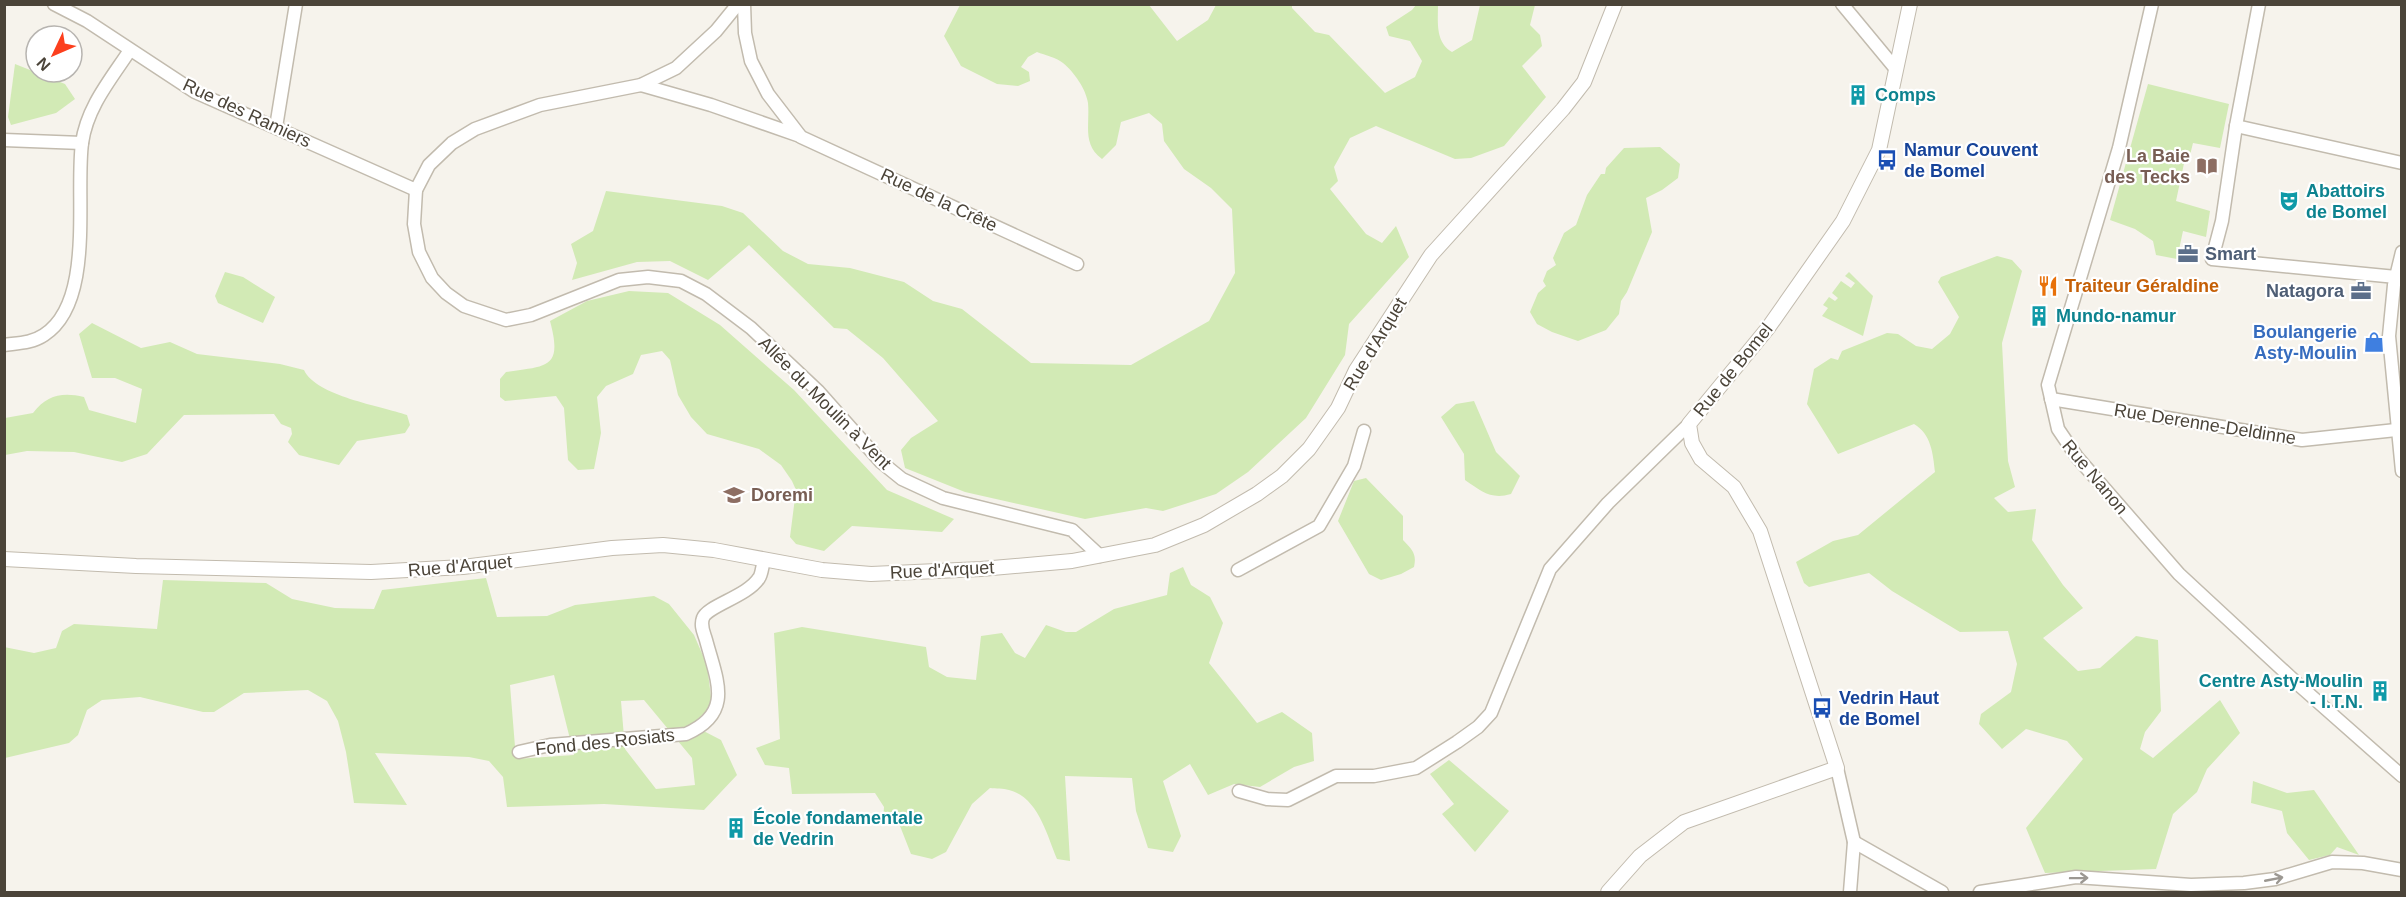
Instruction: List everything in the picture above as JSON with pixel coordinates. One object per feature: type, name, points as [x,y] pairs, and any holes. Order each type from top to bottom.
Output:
[{"type":"street","name":"Rue des Ramiers","points":[[54,4],[87,21],[195,92],[416,190]]},
{"type":"street","points":[[276,128],[296,4]]},
{"type":"street","name":"Allée du Moulin à Vent","points":[[738,4],[716,31],[676,68],[640,85],[540,105],[475,129],[452,143],[429,165],[416,190],[414,224],[419,252],[432,278],[446,293],[464,306],[506,320],[531,315],[619,280],[648,278],[681,281],[706,294],[751,328],[818,391],[881,462],[902,479],[943,498],[1072,530],[1100,555]]},
{"type":"street","name":"Rue de la Crête","points":[[744,4],[751,61],[768,94],[801,137]]},
{"type":"street","name":"Rue d'Arquet","points":[[4,559],[136,566],[371,572],[464,567],[663,545],[714,550],[822,570],[871,574],[981,569],[1072,561],[1155,545],[1204,525],[1282,476],[1309,449],[1338,408],[1356,370],[1431,255],[1563,109],[1584,82],[1615,4]]},
{"type":"street","points":[[1842,4],[1895,68]]},
{"type":"street","name":"Rue de Bomel","points":[[1837,768],[1760,531],[1734,487],[1701,459],[1692,443],[1689,424],[1768,328],[1843,222],[1880,150],[1895,68],[1910,4]]},
{"type":"street","name":"Rue Nanon","points":[[2152,4],[2119,148],[2048,385],[2058,429],[2067,445],[2179,574],[2300,687],[2402,776]]},
{"type":"street","points":[[2259,4],[2236,126],[2222,221],[2212,260],[2396,277]]},
{"type":"street","points":[[4,345],[27,343],[45,334],[61,319],[71,300],[77,278],[82,143],[88,114],[130,50]]},
{"type":"street","name":"Rue de la Crête","points":[[640,85],[711,105],[801,137],[1077,264]]},
{"type":"street","points":[[2236,126],[2402,163]]},
{"type":"street","points":[[4,140],[82,143]]},
{"type":"street","points":[[2402,252],[2396,277],[2389,336],[2396,430],[2402,471]]},
{"type":"street","name":"Rue Derenne-Deldinne","points":[[2051,399],[2302,440],[2396,430]]},
{"type":"street","points":[[1239,792],[1267,800],[1288,800],[1336,776],[1374,776],[1416,768],[1478,727],[1491,713],[1550,569],[1608,502],[1689,424]]},
{"type":"street","points":[[1238,570],[1319,526],[1354,466],[1364,431]]},
{"type":"street","name":"Fond des Rosiats","points":[[519,752],[550,745],[686,734],[698,729],[711,718],[719,705],[716,682],[702,628],[703,619],[712,609],[737,598],[753,585],[760,578],[764,561]]},
{"type":"street","points":[[1608,892],[1640,856],[1684,822],[1837,768],[1854,842],[1850,892]]},
{"type":"street","points":[[1854,842],[1942,892]]},
{"type":"street","points":[[1980,892],[2076,878],[2191,885],[2244,883],[2275,879],[2332,862],[2363,863],[2402,870]]},
{"type":"green space","points":[[960,5],[1149,5],[1177,41],[1208,20],[1216,5],[1292,5],[1292,8],[1315,32],[1329,35],[1385,93],[1415,77],[1422,61],[1410,41],[1389,36],[1386,27],[1416,5],[1438,5],[1440,37],[1452,52],[1472,40],[1480,5],[1535,5],[1530,25],[1540,35],[1542,46],[1522,66],[1546,97],[1504,146],[1471,158],[1455,159],[1376,126],[1350,138],[1334,167],[1338,181],[1330,189],[1366,234],[1382,243],[1396,226],[1409,257],[1349,324],[1345,355],[1306,418],[1248,472],[1216,494],[1163,511],[1146,508],[1085,519],[965,492],[905,468],[901,450],[911,438],[938,421],[883,358],[847,329],[834,328],[749,245],[708,280],[670,261],[637,262],[572,280],[577,263],[571,244],[593,231],[606,191],[722,206],[743,213],[783,251],[808,264],[850,268],[904,282],[933,301],[962,309],[1031,363],[1131,365],[1209,321],[1235,273],[1232,209],[1211,188],[1184,169],[1164,141],[1162,124],[1149,113],[1121,122],[1116,145],[1102,159],[1089,140],[1088,103],[1085,92],[1071,71],[1058,60],[1037,52],[1028,57],[1021,67],[1029,72],[1030,81],[1018,86],[997,84],[961,66],[944,36]]},
{"type":"green space","points":[[15,64],[24,68],[24,84],[65,84],[75,99],[56,113],[11,125],[8,117]]},
{"type":"green space","points":[[2148,84],[2229,104],[2220,148],[2193,143],[2190,155],[2186,154],[2176,201],[2210,211],[2206,237],[2183,231],[2177,259],[2156,255],[2153,241],[2135,229],[2110,220]]},
{"type":"green space","points":[[1660,147],[1680,164],[1678,178],[1646,198],[1652,232],[1621,301],[1619,314],[1606,330],[1578,341],[1537,324],[1530,312],[1538,293],[1546,286],[1543,281],[1547,271],[1556,265],[1553,258],[1564,233],[1576,225],[1587,195],[1601,174],[1605,174],[1606,168],[1624,148]]},
{"type":"green space","points":[[1997,256],[2012,260],[2022,271],[2002,343],[2008,461],[2015,487],[1994,498],[2008,512],[2036,509],[2032,540],[2063,585],[2083,608],[2043,638],[2078,671],[2100,668],[2136,636],[2158,640],[2161,711],[2145,732],[2140,749],[2153,758],[2220,700],[2240,733],[2207,769],[2197,792],[2173,814],[2156,869],[2045,873],[2026,828],[2083,759],[2067,741],[2026,729],[2002,749],[1979,724],[1981,714],[2011,692],[2017,664],[2008,631],[1960,632],[1892,591],[1869,573],[1809,587],[1804,583],[1796,562],[1833,541],[1858,535],[1935,472],[1928,439],[1914,424],[1838,454],[1807,404],[1814,369],[1831,358],[1838,360],[1842,351],[1887,333],[1898,334],[1916,346],[1932,349],[1950,334],[1959,317],[1938,282],[1941,277]]},
{"type":"green space","points":[[225,272],[243,277],[275,297],[263,323],[218,303],[215,296]]},
{"type":"green space","points":[[1849,272],[1873,296],[1863,336],[1822,316],[1828,308],[1823,305],[1829,297],[1835,301],[1838,298],[1832,293],[1841,281],[1851,288],[1855,283],[1845,276]]},
{"type":"green space","points":[[629,291],[668,293],[720,325],[794,390],[887,490],[954,519],[942,532],[852,526],[824,551],[796,544],[790,537],[796,490],[781,465],[759,449],[707,434],[691,417],[678,395],[670,360],[662,351],[641,355],[633,374],[606,386],[597,397],[601,433],[594,469],[578,470],[568,460],[564,408],[556,396],[505,401],[500,397],[500,379],[506,372],[541,366],[553,357],[554,337],[550,321],[587,301]]},
{"type":"green space","points":[[92,323],[141,348],[170,342],[197,354],[280,364],[304,370],[311,379],[335,393],[407,415],[410,425],[405,433],[357,441],[339,465],[299,455],[288,442],[292,434],[291,428],[281,424],[274,414],[184,415],[147,454],[122,462],[74,452],[27,451],[5,455],[5,418],[33,413],[44,402],[56,396],[84,397],[89,410],[136,423],[142,389],[115,378],[92,378],[79,334]]},
{"type":"green space","points":[[1474,401],[1496,452],[1520,476],[1511,494],[1492,495],[1481,491],[1465,480],[1464,454],[1441,417],[1456,404]]},
{"type":"green space","points":[[1366,478],[1403,516],[1403,540],[1415,558],[1414,567],[1381,580],[1369,574],[1338,521],[1354,481]]},
{"type":"green space","points":[[1183,567],[1191,585],[1210,597],[1223,623],[1209,663],[1257,723],[1282,712],[1312,733],[1314,761],[1294,767],[1260,787],[1234,784],[1208,795],[1190,764],[1163,781],[1181,836],[1173,852],[1148,848],[1136,811],[1132,778],[1065,776],[1070,861],[1057,859],[1040,818],[1027,800],[1009,790],[990,788],[972,804],[946,852],[932,859],[911,854],[900,826],[883,821],[884,807],[875,793],[792,794],[789,768],[765,765],[756,748],[780,739],[774,633],[802,627],[926,647],[929,667],[947,677],[976,680],[981,636],[1002,633],[1015,653],[1025,658],[1046,625],[1066,632],[1076,632],[1114,609],[1167,595],[1170,573]]},
{"type":"green space","points":[[486,578],[497,617],[547,616],[575,605],[654,596],[669,604],[694,635],[707,665],[712,705],[692,725],[721,740],[737,775],[704,810],[604,804],[507,807],[503,777],[489,761],[469,757],[375,753],[407,805],[354,803],[346,752],[338,721],[327,701],[308,690],[244,693],[214,712],[203,712],[140,697],[102,700],[87,710],[78,735],[69,743],[5,758],[4,647],[34,653],[56,648],[62,631],[74,624],[157,629],[163,580],[266,583],[292,599],[335,608],[374,609],[382,590]],"holes":[[[554,675],[574,755],[516,759],[510,685]],[[644,700],[692,758],[695,785],[656,789],[625,749],[621,701]]]},
{"type":"green space","points":[[1449,760],[1509,811],[1475,852],[1442,814],[1454,804],[1430,774]]},
{"type":"green space","points":[[2253,781],[2287,793],[2314,790],[2359,855],[2337,847],[2330,855],[2309,860],[2287,833],[2282,811],[2251,803]]},
{"type":"place","name":"Comps","points":[[1858,95]]},
{"type":"place","name":"Namur Couvent de Bomel","points":[[1887,160]]},
{"type":"place","name":"La Baie des Tecks","points":[[2207,166]]},
{"type":"place","name":"Abattoirs de Bomel","points":[[2289,201]]},
{"type":"place","name":"Smart","points":[[2188,254]]},
{"type":"place","name":"Traiteur Géraldine","points":[[2048,286]]},
{"type":"place","name":"Natagora","points":[[2361,291]]},
{"type":"place","name":"Mundo-namur","points":[[2039,316]]},
{"type":"place","name":"Boulangerie Asty-Moulin","points":[[2374,342]]},
{"type":"place","name":"Doremi","points":[[734,495]]},
{"type":"place","name":"Centre Asty-Moulin - I.T.N.","points":[[2380,691]]},
{"type":"place","name":"Vedrin Haut de Bomel","points":[[1822,708]]},
{"type":"place","name":"École fondamentale de Vedrin","points":[[736,828]]}]
